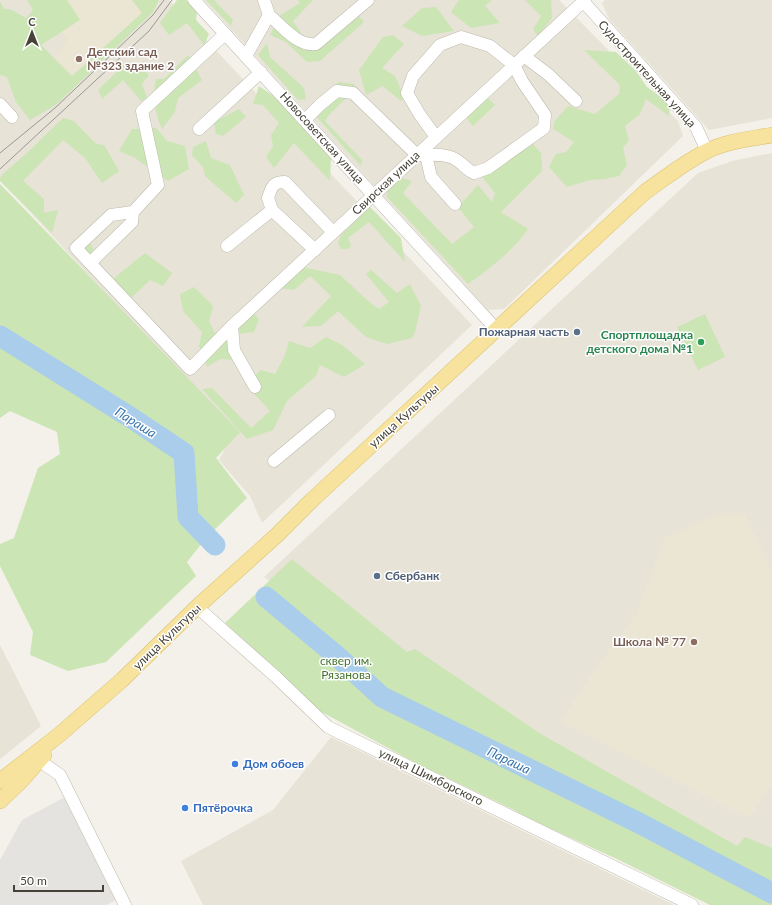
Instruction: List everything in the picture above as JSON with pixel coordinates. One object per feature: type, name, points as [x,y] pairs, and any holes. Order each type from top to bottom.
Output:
[{"type":"main road","name":"улица Культуры","points":[[0,781],[59,735],[122,680],[197,607],[645,192],[672,172],[707,151],[731,142],[772,134]]},
{"type":"main road","name":"улица Культуры","points":[[0,801],[40,761],[59,735]]},
{"type":"street","name":"Новосоветская улица","points":[[194,0],[497,330]]},
{"type":"street","points":[[264,0],[269,15],[299,41],[308,45],[316,44],[368,0]]},
{"type":"street","name":"Свирская улица","points":[[90,263],[190,369],[232,326],[373,195],[421,155],[436,137],[583,0]]},
{"type":"street","name":"Судостроительная улица","points":[[583,0],[696,127],[707,151]]},
{"type":"street","points":[[246,56],[269,15]]},
{"type":"street","points":[[133,212],[111,215],[76,248],[90,263],[132,222],[133,212],[158,185],[142,111],[225,34]]},
{"type":"street","points":[[421,155],[439,155],[455,159],[474,173],[488,168],[544,128],[545,115],[526,87],[514,65],[490,46],[461,37],[440,45],[413,76],[407,93],[420,115],[436,137]]},
{"type":"street","points":[[524,56],[549,75],[576,101]]},
{"type":"street","points":[[199,129],[261,72]]},
{"type":"street","points":[[305,120],[337,91],[353,93],[421,155],[431,177],[455,204]]},
{"type":"street","points":[[0,104],[12,117]]},
{"type":"street","points":[[315,250],[272,210],[268,198],[272,187],[278,182],[285,182],[334,232]]},
{"type":"street","points":[[227,246],[272,210]]},
{"type":"street","points":[[232,326],[234,350],[255,387]]},
{"type":"street","points":[[274,461],[328,415]]},
{"type":"street","name":"улица Шимборского","points":[[197,607],[276,677],[328,727],[692,905]]},
{"type":"street","points":[[40,761],[60,775],[125,905]]},
{"type":"shaded area","points":[[0,0],[169,0],[472,325],[262,523],[250,496],[219,460],[234,433],[0,179]]},
{"type":"shaded area","name":"Детский сад №323 здание 2","points":[[28,0],[159,0],[160,2],[62,100],[42,79],[68,39]]},
{"type":"shaded area","points":[[204,0],[559,0],[678,121],[683,136],[504,309],[488,310]]},
{"type":"shaded area","points":[[605,0],[772,0],[772,118],[709,130],[609,19],[602,3]]},
{"type":"shaded area","points":[[772,153],[772,875],[400,673],[264,577],[698,173],[732,161]]},
{"type":"shaded area","name":"Школа № 77","points":[[722,513],[744,513],[772,571],[772,784],[749,818],[560,722],[595,670],[636,615],[665,537]]},
{"type":"shaded area","points":[[0,645],[41,726],[0,759]]},
{"type":"shaded area","points":[[331,737],[674,905],[203,905],[181,861],[273,810]]},
{"type":"shaded area","points":[[67,796],[118,899],[106,905],[0,905],[0,860],[22,820]]},
{"type":"green space","points":[[27,0],[67,0],[80,20],[41,45],[72,76],[142,13],[132,0],[159,0],[153,12],[57,104],[30,120],[16,102],[7,77],[0,75],[0,2],[4,9],[10,9],[26,18],[33,10]]},
{"type":"green space","points":[[177,0],[186,0],[197,11],[196,20],[209,34],[204,45],[187,23],[169,35],[160,23]]},
{"type":"green space","points":[[206,0],[214,0],[233,20],[231,26]]},
{"type":"green space","points":[[298,0],[313,0],[293,21],[301,33],[301,38],[314,39],[357,14],[364,22],[320,61],[307,62],[286,42],[270,35],[279,16],[300,3]]},
{"type":"green space","points":[[459,0],[492,0],[485,6],[500,23],[471,28],[451,12]]},
{"type":"green space","points":[[525,0],[551,0],[552,18],[538,36],[533,29],[541,16]]},
{"type":"green space","points":[[436,7],[454,31],[422,36],[402,26],[422,8]]},
{"type":"green space","points":[[393,35],[404,44],[382,68],[395,76],[404,97],[401,101],[383,86],[366,95],[359,70],[383,37]]},
{"type":"green space","points":[[267,43],[270,57],[304,88],[306,99],[298,100],[258,55]]},
{"type":"green space","points":[[584,50],[616,52],[635,70],[647,87],[665,100],[670,107],[669,116],[646,99],[640,114],[625,126],[629,140],[623,148],[627,165],[619,176],[590,180],[567,187],[549,167],[556,154],[566,152],[574,142],[553,129],[554,122],[568,106],[595,114],[619,94],[620,85]]},
{"type":"green space","points":[[188,55],[202,80],[178,98],[175,112],[162,129],[155,104],[154,92],[156,79],[164,79]]},
{"type":"green space","points":[[126,63],[138,64],[149,75],[142,84],[147,98],[141,101],[123,80],[102,99],[98,90]]},
{"type":"green space","points":[[339,82],[354,84],[361,93],[345,99],[325,121],[362,160],[361,166],[315,115],[319,102]]},
{"type":"green space","points":[[259,86],[275,97],[331,157],[330,181],[294,143],[274,168],[266,157],[273,146],[271,135],[279,123],[263,105],[253,104]]},
{"type":"green space","points":[[485,95],[495,105],[473,126],[464,115]]},
{"type":"green space","points":[[239,109],[246,117],[223,136],[216,134],[214,122]]},
{"type":"green space","points":[[63,118],[74,121],[96,144],[104,145],[119,171],[102,183],[85,158],[63,140],[23,181],[44,199],[44,213],[58,210],[52,233],[0,181],[0,178]]},
{"type":"green space","points":[[156,128],[167,141],[185,146],[189,169],[168,181],[135,158],[119,151],[132,129]]},
{"type":"green space","points":[[206,141],[211,158],[230,165],[244,195],[236,203],[205,176],[203,167],[192,155],[193,147]]},
{"type":"green space","points":[[533,144],[541,153],[542,171],[501,212],[528,229],[523,237],[509,252],[468,284],[387,197],[387,190],[401,178],[412,181],[403,193],[452,244],[474,227],[458,207],[478,185],[492,202],[495,193],[479,173]]},
{"type":"green space","points":[[0,184],[240,432],[216,458],[247,498],[209,535],[190,516],[186,452],[0,335]]},
{"type":"green space","points":[[370,207],[401,238],[405,262],[369,222],[348,238],[351,246],[348,249],[341,249],[338,243],[341,235]]},
{"type":"green space","points":[[78,242],[91,244],[99,263],[113,279],[145,253],[172,273],[163,286],[150,280],[129,300],[154,328],[152,337],[68,248]]},
{"type":"green space","points":[[302,267],[340,275],[379,309],[389,302],[366,274],[371,270],[397,293],[410,284],[421,306],[415,332],[412,338],[387,344],[366,337],[338,311],[321,326],[302,327],[331,296],[310,276],[294,290],[279,288]]},
{"type":"green space","points":[[194,287],[213,306],[209,322],[215,333],[253,313],[259,319],[254,332],[237,334],[234,360],[220,359],[207,367],[199,346],[202,332],[183,311],[180,294]]},
{"type":"green space","name":"Спортплощадка детского дома №1","points":[[705,314],[725,357],[698,370],[677,327]]},
{"type":"green space","points":[[326,337],[342,345],[365,364],[344,377],[320,365],[316,376],[287,401],[273,430],[247,439],[202,389],[212,388],[251,428],[270,411],[245,384],[261,370],[275,374],[285,355],[289,341],[310,348]]},
{"type":"green space","points":[[0,339],[183,454],[187,517],[206,538],[187,562],[196,576],[106,662],[68,671],[30,655],[33,632],[0,566],[0,544],[14,538],[38,468],[60,454],[57,432],[10,411],[0,418]]},
{"type":"green space","name":"сквер им. Рязанова","points":[[292,559],[407,652],[415,649],[541,734],[737,846],[745,837],[772,848],[772,905],[710,905],[617,859],[527,818],[512,809],[416,763],[318,710],[225,623]]},
{"type":"waterway","name":"Параша","points":[[0,336],[130,417],[184,453],[188,517],[215,545]]},
{"type":"waterway","name":"Параша","points":[[266,597],[338,657],[382,697],[639,823],[772,893]]},
{"type":"tram line","points":[[0,153],[55,108],[153,15],[164,0]]},
{"type":"tram line","points":[[0,169],[149,31],[172,0]]},
{"type":"place","name":"Детский сад №323 здание 2","points":[[79,59]]},
{"type":"place","name":"Пожарная часть","points":[[577,332]]},
{"type":"place","name":"Спортплощадка детского дома №1","points":[[701,342]]},
{"type":"place","name":"Сбербанк","points":[[377,576]]},
{"type":"place","name":"Школа № 77","points":[[694,642]]},
{"type":"place","name":"Дом обоев","points":[[235,764]]},
{"type":"place","name":"Пятёрочка","points":[[185,808]]}]
